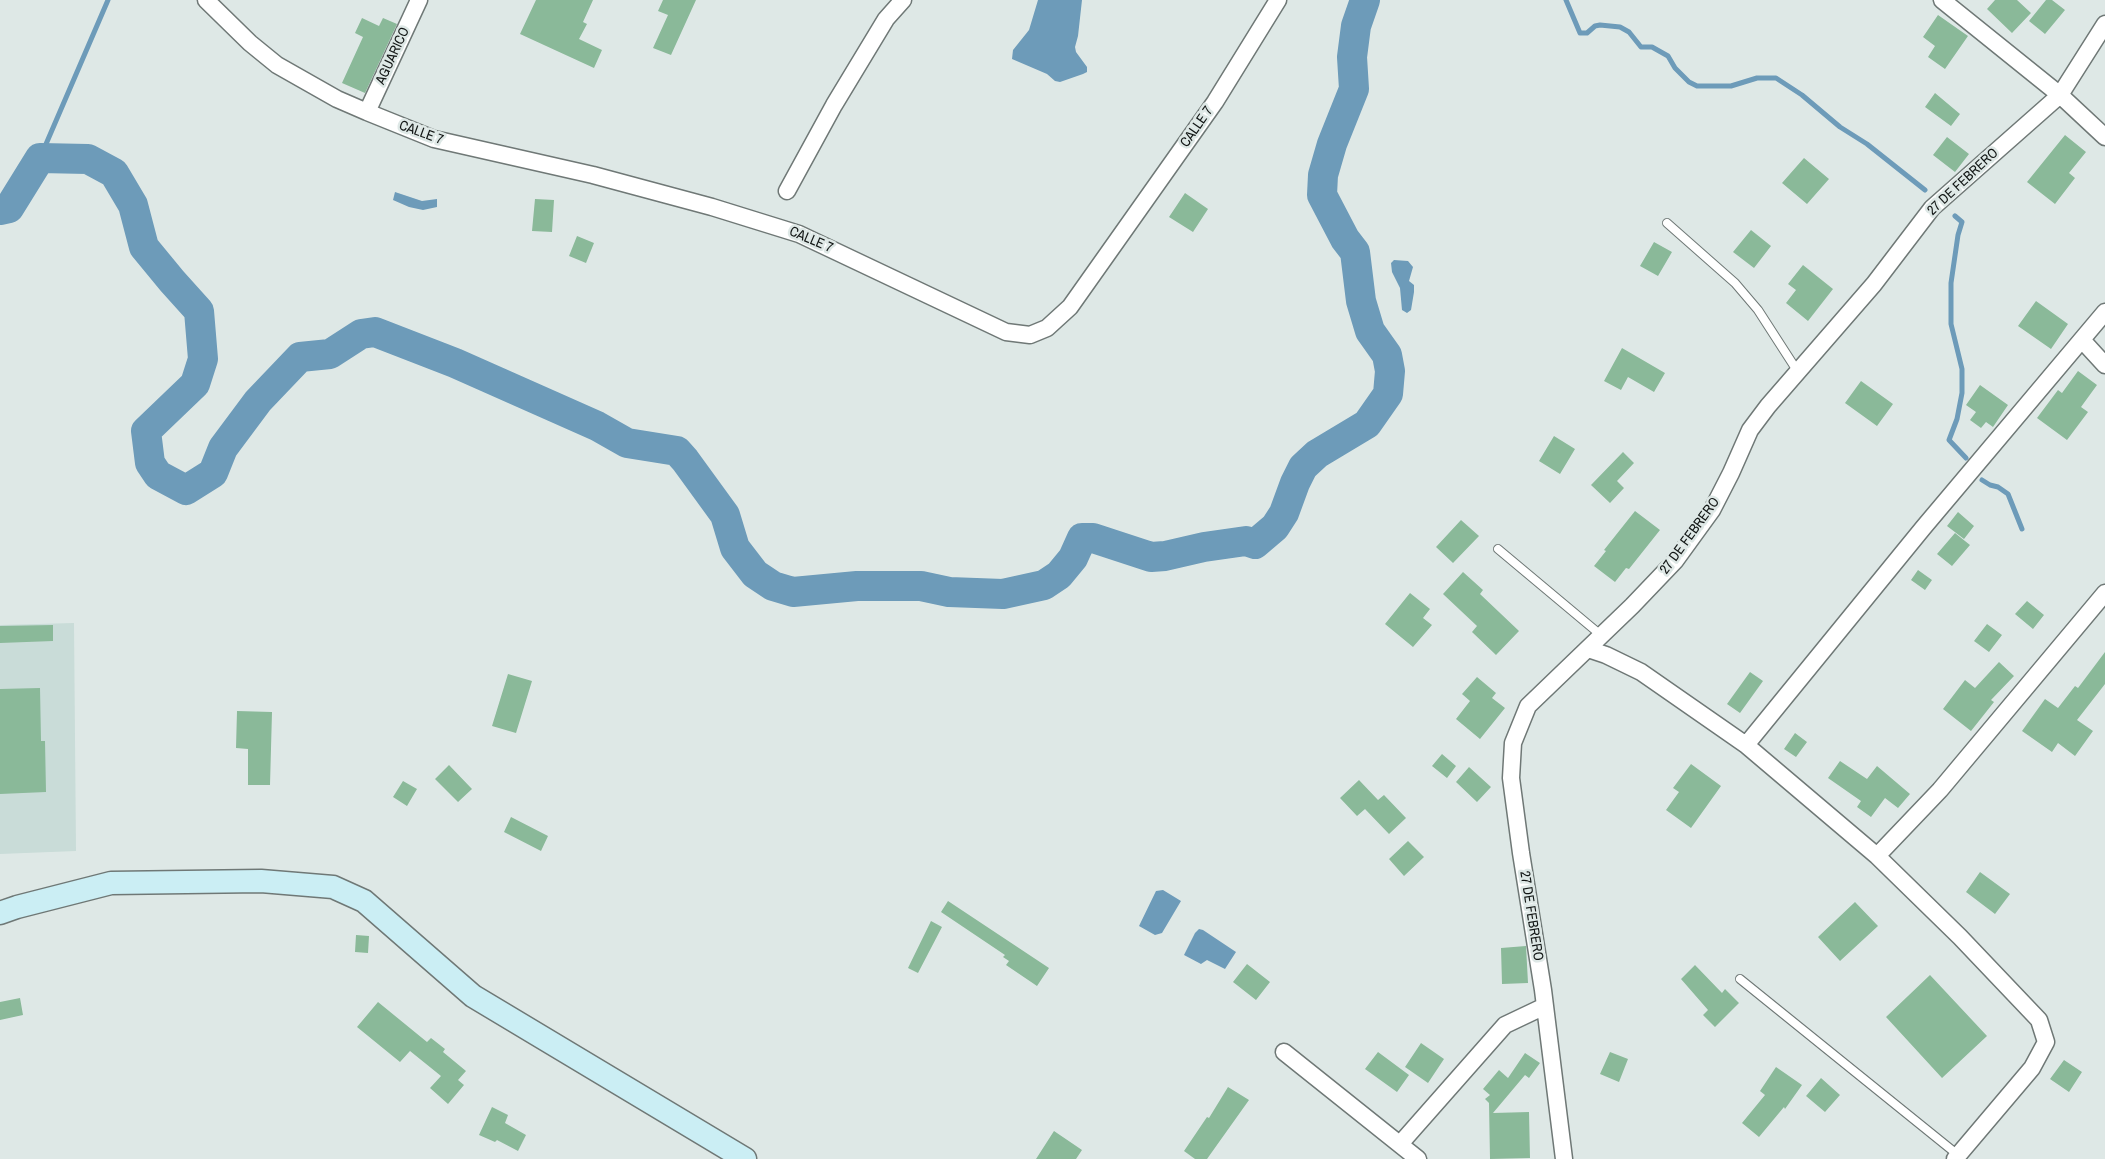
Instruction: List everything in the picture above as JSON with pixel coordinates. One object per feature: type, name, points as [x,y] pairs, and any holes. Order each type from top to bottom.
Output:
[{"type":"street","name":"CALLE 7","points":[[206,0],[250,43],[277,65],[337,99],[367,112],[434,139],[712,206],[799,234],[1006,332],[1030,335],[1047,328],[1070,307],[1215,102],[1278,0]]},
{"type":"street","name":"AGUARICO","points":[[367,112],[419,0]]},
{"type":"street","points":[[787,191],[843,90],[886,19],[902,0]]},
{"type":"street","points":[[1942,0],[2060,96],[2105,137]]},
{"type":"street","name":"27 DE FEBRERO","points":[[1564,1159],[1545,1006],[1511,778],[1513,743],[1528,706],[1602,636],[1675,561],[1712,510],[1750,430],[1768,406],[1874,284],[1932,208],[2060,96],[2105,24]]},
{"type":"street","points":[[1746,744],[1923,528],[2105,312]]},
{"type":"street","points":[[2082,340],[2105,365]]},
{"type":"street","points":[[1877,856],[1940,790],[2105,593]]},
{"type":"street","points":[[1588,649],[1606,655],[1641,672],[1746,744],[1877,856],[1960,937],[2039,1020],[2046,1042],[2032,1068],[1957,1157]]},
{"type":"street","points":[[0,914],[111,883],[261,881],[334,887],[364,900],[473,996],[745,1159]]},
{"type":"street","points":[[1400,1144],[1505,1025],[1545,1006]]},
{"type":"street","points":[[1284,1052],[1418,1159]]},
{"type":"lane","points":[[1667,223],[1741,290],[1758,310],[1798,372]]},
{"type":"lane","points":[[1498,549],[1602,636]]},
{"type":"lane","points":[[1740,979],[1957,1157]]},
{"type":"shaded area","points":[[74,623],[76,851],[0,854],[0,625]]},
{"type":"water","points":[[1038,0],[1082,0],[1075,47],[1076,52],[1087,67],[1087,72],[1060,82],[1055,81],[1047,74],[1012,59],[1013,50],[1029,30]]},
{"type":"water","points":[[395,192],[422,201],[437,199],[437,207],[423,210],[409,207],[393,200]]},
{"type":"water","points":[[1394,260],[1408,261],[1413,267],[1409,281],[1414,285],[1414,292],[1411,310],[1407,313],[1402,310],[1400,288],[1392,272],[1391,263]]},
{"type":"water","points":[[1163,890],[1181,901],[1162,933],[1155,935],[1139,926],[1156,891]]},
{"type":"water","points":[[1199,929],[1236,952],[1225,969],[1207,960],[1201,964],[1184,955]]},
{"type":"building","points":[[536,0],[593,0],[583,22],[587,24],[579,39],[602,50],[594,68],[520,34]]},
{"type":"building","points":[[663,0],[696,0],[671,55],[653,48],[668,15],[658,11]]},
{"type":"building","points":[[1995,0],[2017,0],[2031,13],[2012,33],[1987,9]]},
{"type":"building","points":[[2046,0],[2052,0],[2065,10],[2045,34],[2029,21]]},
{"type":"building","points":[[1938,15],[1968,36],[1945,69],[1928,57],[1935,46],[1923,37]]},
{"type":"building","points":[[362,18],[379,26],[383,18],[397,24],[365,93],[342,83],[363,37],[355,33]]},
{"type":"building","points":[[1935,93],[1960,114],[1951,126],[1925,107]]},
{"type":"building","points":[[2065,135],[2086,152],[2069,173],[2075,178],[2055,204],[2027,182]]},
{"type":"building","points":[[1947,137],[1969,154],[1955,172],[1933,155]]},
{"type":"building","points":[[1804,158],[1829,179],[1807,204],[1782,183]]},
{"type":"building","points":[[1185,193],[1208,209],[1193,232],[1169,217]]},
{"type":"building","points":[[535,199],[554,200],[552,232],[532,231]]},
{"type":"building","points":[[1751,230],[1771,246],[1754,268],[1733,252]]},
{"type":"building","points":[[577,236],[594,243],[586,263],[569,256]]},
{"type":"building","points":[[1654,242],[1672,252],[1658,276],[1640,266]]},
{"type":"building","points":[[1803,265],[1833,289],[1808,321],[1786,303],[1796,290],[1788,284]]},
{"type":"building","points":[[2036,301],[2068,324],[2051,349],[2018,326]]},
{"type":"building","points":[[1622,348],[1665,373],[1654,392],[1628,377],[1621,390],[1604,381]]},
{"type":"building","points":[[2078,371],[2097,385],[2081,407],[2088,412],[2067,440],[2037,418],[2058,390],[2062,393]]},
{"type":"building","points":[[1861,381],[1893,404],[1877,426],[1845,403]]},
{"type":"building","points":[[1980,385],[2008,405],[1993,427],[1986,422],[1981,428],[1970,420],[1976,412],[1966,405]]},
{"type":"building","points":[[1554,436],[1575,449],[1560,474],[1539,461]]},
{"type":"building","points":[[1623,452],[1634,463],[1617,481],[1624,488],[1610,503],[1591,485]]},
{"type":"building","points":[[1635,511],[1660,530],[1629,569],[1626,568],[1615,582],[1594,566],[1606,551],[1604,550]]},
{"type":"building","points":[[1958,512],[1974,526],[1964,539],[1947,526]]},
{"type":"building","points":[[1461,520],[1479,536],[1453,563],[1436,547]]},
{"type":"building","points":[[1955,533],[1970,545],[1952,566],[1937,554]]},
{"type":"building","points":[[1918,570],[1932,580],[1925,590],[1911,580]]},
{"type":"building","points":[[1463,572],[1483,590],[1480,594],[1519,631],[1496,655],[1472,632],[1477,626],[1443,594]]},
{"type":"building","points":[[1410,593],[1430,609],[1423,618],[1432,625],[1413,647],[1385,624]]},
{"type":"building","points":[[2027,601],[2044,615],[2033,629],[2015,614]]},
{"type":"building","points":[[1987,624],[2002,635],[1989,652],[1974,641]]},
{"type":"building","points":[[53,625],[53,641],[0,643],[0,626]]},
{"type":"building","points":[[2105,652],[2105,684],[2077,720],[2093,731],[2075,756],[2058,743],[2052,752],[2022,731],[2045,699],[2058,708],[2075,686],[2078,688]]},
{"type":"building","points":[[1999,662],[2014,676],[1991,700],[1994,702],[1971,731],[1943,709],[1965,680],[1975,688]]},
{"type":"building","points":[[1750,672],[1763,681],[1740,713],[1727,704]]},
{"type":"building","points":[[508,674],[532,681],[516,733],[492,726]]},
{"type":"building","points":[[1477,677],[1496,693],[1492,698],[1505,708],[1480,739],[1456,719],[1470,701],[1462,694]]},
{"type":"building","points":[[40,688],[41,741],[45,741],[46,792],[0,794],[0,689]]},
{"type":"building","points":[[237,711],[272,712],[270,785],[248,785],[248,749],[236,748]]},
{"type":"building","points":[[1795,733],[1807,742],[1796,757],[1784,749]]},
{"type":"building","points":[[1442,754],[1456,766],[1447,778],[1432,766]]},
{"type":"building","points":[[1840,761],[1867,779],[1877,766],[1910,794],[1898,808],[1885,798],[1871,817],[1857,807],[1861,801],[1828,778]]},
{"type":"building","points":[[1691,764],[1721,786],[1691,828],[1666,810],[1679,792],[1673,788]]},
{"type":"building","points":[[449,765],[472,789],[458,802],[435,779]]},
{"type":"building","points":[[1469,767],[1491,787],[1477,802],[1456,782]]},
{"type":"building","points":[[1359,780],[1378,800],[1384,795],[1406,818],[1389,834],[1365,809],[1357,816],[1340,798]]},
{"type":"building","points":[[403,781],[417,789],[407,806],[393,797]]},
{"type":"building","points":[[511,817],[548,836],[541,851],[504,832]]},
{"type":"building","points":[[1408,841],[1424,857],[1404,876],[1389,859]]},
{"type":"building","points":[[1980,872],[2010,894],[1995,914],[1966,892]]},
{"type":"building","points":[[948,901],[1049,968],[1037,986],[1006,965],[1009,961],[1003,957],[1005,955],[941,912]]},
{"type":"building","points":[[1855,902],[1878,926],[1840,961],[1818,937]]},
{"type":"building","points":[[931,921],[942,927],[918,973],[908,968]]},
{"type":"building","points":[[356,935],[369,936],[368,953],[355,952]]},
{"type":"building","points":[[1526,946],[1528,983],[1502,984],[1501,948]]},
{"type":"building","points":[[1247,964],[1270,982],[1256,1000],[1233,982]]},
{"type":"building","points":[[1695,965],[1722,993],[1725,989],[1739,1003],[1715,1027],[1703,1015],[1708,1010],[1681,979]]},
{"type":"building","points":[[1930,975],[1987,1036],[1942,1078],[1886,1017]]},
{"type":"building","points":[[20,998],[23,1015],[0,1020],[0,1002]]},
{"type":"building","points":[[378,1002],[427,1042],[431,1038],[445,1049],[443,1052],[466,1071],[458,1080],[464,1085],[448,1104],[430,1088],[441,1076],[410,1051],[400,1062],[357,1027]]},
{"type":"building","points":[[1421,1043],[1444,1059],[1428,1083],[1405,1067]]},
{"type":"building","points":[[1378,1052],[1409,1075],[1397,1092],[1365,1069]]},
{"type":"building","points":[[1610,1052],[1628,1059],[1619,1082],[1600,1074]]},
{"type":"building","points":[[1525,1053],[1540,1063],[1529,1078],[1525,1075],[1493,1113],[1529,1112],[1530,1158],[1490,1159],[1489,1103],[1485,1099],[1490,1095],[1483,1089],[1499,1070],[1508,1078]]},
{"type":"building","points":[[2064,1060],[2082,1072],[2069,1092],[2050,1079]]},
{"type":"building","points":[[1776,1067],[1802,1085],[1785,1109],[1784,1107],[1759,1137],[1742,1123],[1765,1095],[1760,1091]]},
{"type":"building","points":[[1821,1078],[1840,1095],[1825,1112],[1806,1096]]},
{"type":"building","points":[[1228,1087],[1249,1100],[1207,1159],[1195,1159],[1184,1151],[1207,1117],[1209,1118]]},
{"type":"building","points":[[492,1107],[508,1115],[505,1123],[526,1135],[518,1151],[497,1140],[495,1142],[479,1135]]},
{"type":"building","points":[[1054,1131],[1082,1150],[1076,1159],[1036,1159]]},
{"type":"waterway","points":[[40,158],[108,0]]},
{"type":"waterway","points":[[0,210],[9,208],[40,158],[88,159],[114,173],[133,205],[144,247],[199,311],[203,359],[195,384],[146,431],[150,463],[158,475],[186,490],[213,473],[223,448],[258,401],[300,357],[330,354],[361,334],[375,332],[455,363],[597,426],[627,443],[677,451],[725,515],[735,548],[755,574],[773,586],[793,592],[857,586],[921,586],[949,592],[1003,594],[1044,585],[1059,575],[1073,558],[1082,538],[1093,538],[1151,557],[1246,541],[1255,544],[1275,527],[1284,513],[1303,467],[1317,454],[1367,424],[1388,394],[1390,371],[1387,355],[1370,331],[1361,301],[1355,252],[1345,239],[1322,195],[1323,175],[1332,144],[1354,89],[1352,57],[1356,26],[1365,0]]},
{"type":"waterway","points":[[1566,0],[1580,33],[1587,33],[1595,26],[1600,25],[1620,27],[1629,32],[1641,47],[1652,47],[1668,56],[1675,68],[1689,82],[1697,86],[1731,86],[1757,78],[1776,78],[1802,95],[1840,127],[1867,144],[1925,190]]},
{"type":"waterway","points":[[1955,216],[1962,222],[1958,235],[1951,283],[1951,324],[1962,369],[1962,393],[1957,419],[1949,440],[1966,458]]},
{"type":"waterway","points":[[1982,480],[2008,494],[2022,529]]}]
